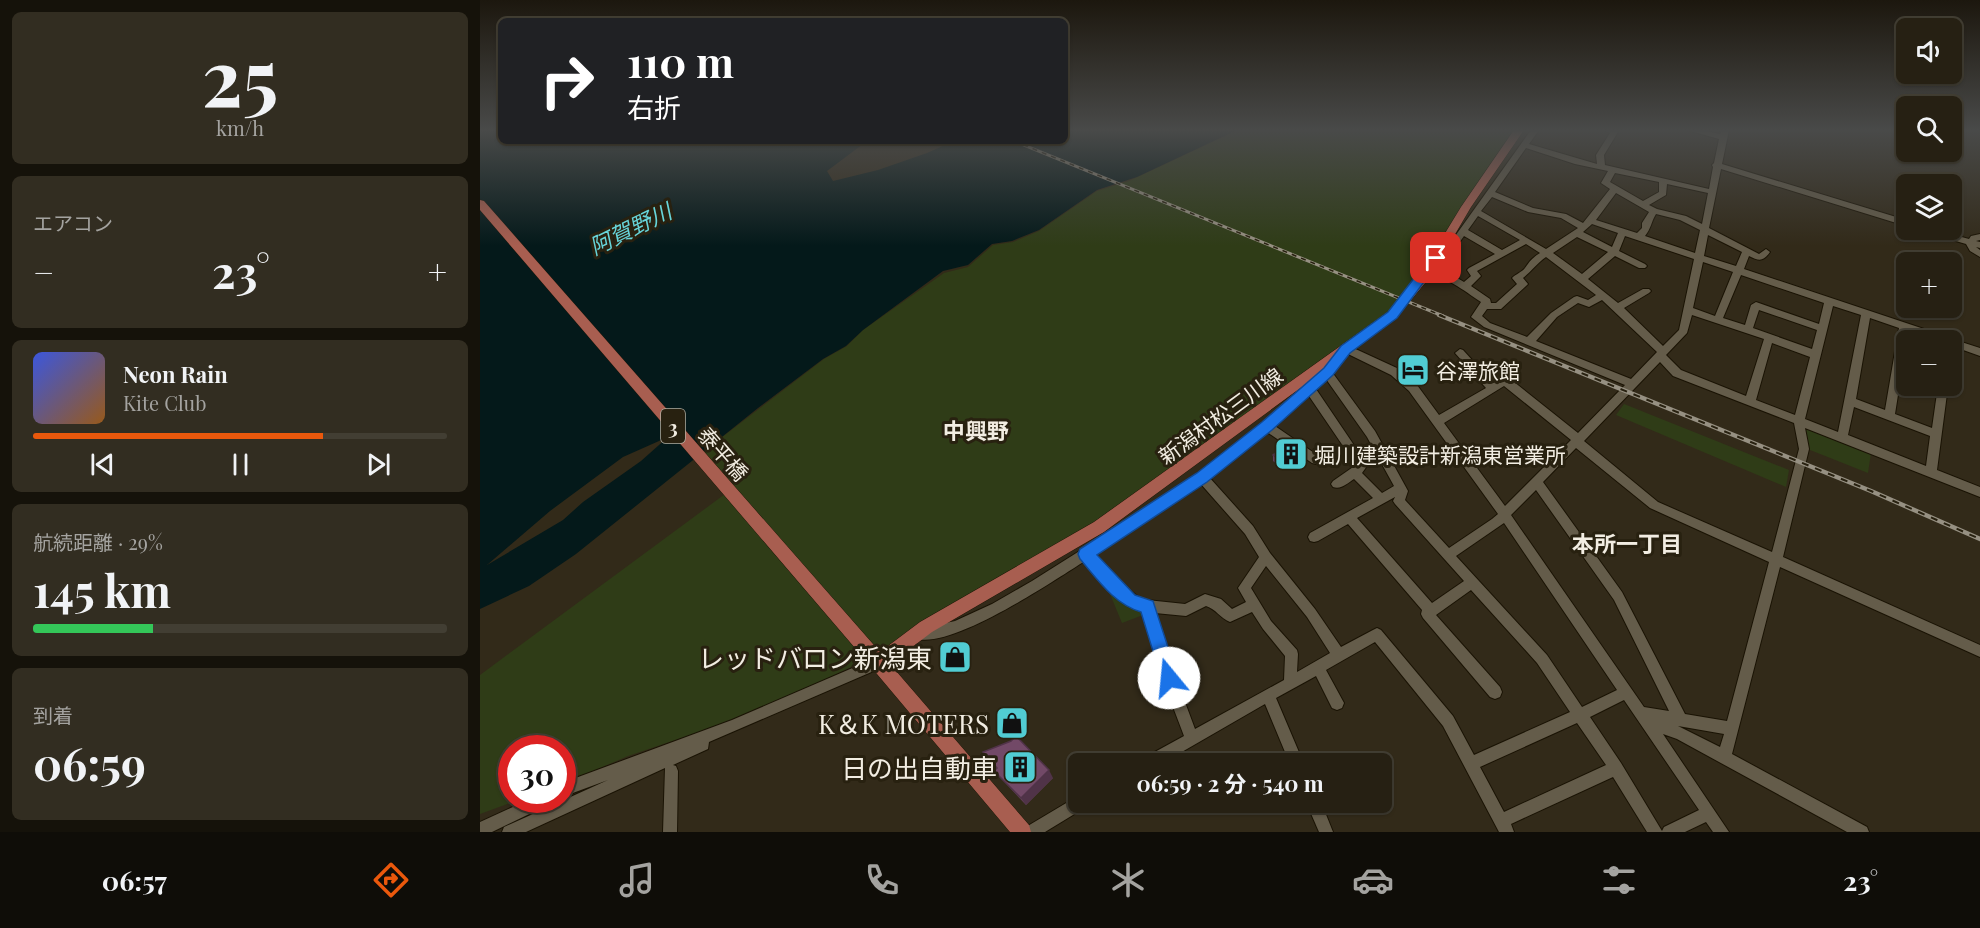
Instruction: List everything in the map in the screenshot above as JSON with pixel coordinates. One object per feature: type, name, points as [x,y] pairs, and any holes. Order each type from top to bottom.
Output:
[{"type":"main road","name":"新潟村松三川線","points":[[872,656],[916,634],[1099,527],[1392,315],[1428,272],[1466,207],[1492,169]]},
{"type":"main road","name":"泰平橋","points":[[480,203],[872,656]]},
{"type":"main road","name":"3","points":[[872,656],[1022,832]]},
{"type":"street","points":[[1507,169],[1444,257],[1428,272],[1466,286],[1487,301],[1476,317],[1486,325],[1633,384]]},
{"type":"street","points":[[1713,192],[1612,169],[1605,183],[1654,211],[1683,218],[1760,258],[1767,252]]},
{"type":"street","points":[[1448,555],[1505,515],[1684,331],[1713,192],[1716,169]]},
{"type":"street","points":[[1729,169],[1896,220]]},
{"type":"street","points":[[1644,204],[1663,193],[1663,180]]},
{"type":"street","points":[[1485,305],[1498,308],[1515,293],[1523,284],[1517,278],[1529,269],[1532,262],[1583,227],[1615,188]]},
{"type":"street","points":[[1489,193],[1539,212],[1563,216],[1583,227],[1614,252],[1642,266]]},
{"type":"street","points":[[1640,237],[1654,211]]},
{"type":"street","points":[[1476,212],[1544,252],[1583,279],[1617,308],[1662,354],[1677,373],[1980,492]]},
{"type":"street","points":[[1583,227],[1623,231],[1913,330]]},
{"type":"street","points":[[1463,231],[1500,253]]},
{"type":"street","points":[[1583,279],[1614,252],[1623,231]]},
{"type":"street","points":[[1980,237],[1974,238],[1975,244],[1972,249],[1980,254]]},
{"type":"street","points":[[1466,286],[1476,276],[1472,270],[1525,241]]},
{"type":"street","points":[[1718,320],[1746,252]]},
{"type":"street","points":[[1617,308],[1646,291]]},
{"type":"street","points":[[1529,342],[1554,315],[1577,299],[1589,304],[1603,296]]},
{"type":"street","points":[[1724,758],[1804,448],[1799,422],[1814,354],[1829,301]]},
{"type":"street","points":[[1748,330],[1756,305],[1821,328]]},
{"type":"street","points":[[1688,310],[1814,354]]},
{"type":"street","points":[[1842,437],[1866,313]]},
{"type":"street","points":[[1889,417],[1904,327]]},
{"type":"street","points":[[1750,401],[1769,338]]},
{"type":"street","points":[[1962,346],[1980,352]]},
{"type":"street","points":[[916,634],[925,634],[967,623],[1030,589],[1086,554],[1202,477],[1267,426],[1327,373],[1346,349],[1382,365],[1405,380],[1438,421],[1722,832]]},
{"type":"street","points":[[1460,353],[1491,387]]},
{"type":"street","points":[[1327,373],[1371,434],[1402,491],[1400,501],[1542,659],[1616,768],[1655,832]]},
{"type":"street","points":[[1438,421],[1491,387],[1505,381],[1654,505],[1980,651]]},
{"type":"street","points":[[1310,389],[1362,466],[1336,484]]},
{"type":"street","points":[[1931,473],[1942,396]]},
{"type":"street","points":[[1850,401],[1936,434]]},
{"type":"street","points":[[1267,426],[1316,460]]},
{"type":"street","points":[[1355,473],[1381,500]]},
{"type":"street","points":[[1202,477],[1249,530],[1266,557],[1305,605],[1338,654]]},
{"type":"street","points":[[1537,482],[1618,596],[1680,718]]},
{"type":"street","points":[[1314,537],[1400,488]]},
{"type":"street","points":[[1349,518],[1431,611]]},
{"type":"street","points":[[1086,554],[1130,602],[1186,610],[1205,600],[1217,603],[1230,616],[1253,605]]},
{"type":"street","points":[[1266,557],[1244,588],[1253,605],[1292,654],[1290,682]]},
{"type":"street","points":[[1472,582],[1427,614],[1494,692]]},
{"type":"street","points":[[1147,606],[1169,678],[1191,737]]},
{"type":"street","points":[[1165,753],[1377,634],[1448,721],[1504,827],[1616,768]]},
{"type":"street","points":[[576,784],[719,731],[872,656]]},
{"type":"street","points":[[1318,667],[1337,703]]},
{"type":"street","points":[[1470,764],[1626,692]]},
{"type":"street","points":[[1268,695],[1292,753]]},
{"type":"street","points":[[1644,717],[1680,718],[1731,728]]},
{"type":"street","points":[[1644,717],[1681,734],[1862,832]]},
{"type":"street","points":[[509,832],[524,828],[706,742],[719,731]]},
{"type":"street","points":[[670,832],[671,771]]},
{"type":"street","points":[[1031,832],[1068,810]]},
{"type":"street","points":[[480,830],[516,813]]},
{"type":"street","points":[[1318,813],[1326,832]]},
{"type":"street","points":[[1669,832],[1709,813]]},
{"type":"green space","points":[[1155,169],[1492,169],[1429,265],[1390,313],[1093,525],[891,644],[862,658],[859,663],[726,723],[628,756],[576,778],[576,735],[498,735],[498,807],[480,814],[480,675],[725,494],[695,458],[824,359],[847,346],[863,330],[944,273],[968,267],[993,245],[1013,242],[1039,231],[1097,191],[1129,181]]},
{"type":"green space","points":[[1624,404],[1789,470],[1786,487],[1616,415]]},
{"type":"green space","points":[[1807,427],[1871,453],[1868,473],[1805,448],[1802,429]]},
{"type":"green space","points":[[1103,581],[1126,602],[1142,610],[1143,615],[1122,623],[1110,594],[1101,584]]},
{"type":"water","name":"阿賀野川","points":[[480,169],[830,169],[827,171],[833,181],[881,169],[1154,169],[1097,190],[1039,230],[1012,241],[992,244],[968,265],[943,271],[863,330],[846,346],[823,359],[758,408],[576,554],[529,586],[480,609]],"holes":[[[668,437],[641,461],[583,502],[563,520],[487,565],[550,511],[623,457]]]},
{"type":"building","points":[[1286,441],[1306,455],[1299,461],[1288,452],[1278,459],[1273,455],[1284,446],[1282,444]]},
{"type":"building","name":"日の出自動車","points":[[1016,736],[1049,770],[1021,798],[994,771],[997,768],[983,752],[1011,741]]},
{"type":"railway","points":[[1082,169],[1443,316]]},
{"type":"railway","points":[[1439,315],[1871,491],[1980,539]]},
{"type":"place","name":"谷澤旅館","points":[[1413,370]]},
{"type":"place","name":"堀川建築設計新潟東営業所","points":[[1291,454]]},
{"type":"place","name":"レッドバロン新潟東","points":[[955,657]]},
{"type":"place","name":"K＆K MOTERS","points":[[1012,723]]},
{"type":"place","name":"日の出自動車","points":[[1020,767]]},
{"type":"district","name":"中興野","points":[[976,430]]},
{"type":"district","name":"本所一丁目","points":[[1627,543]]},
{"type":"route","points":[[1169,678],[1147,606],[1130,602],[1086,554],[1202,477],[1299,399],[1328,372],[1346,349],[1392,315],[1426,274],[1436,258]]}]
